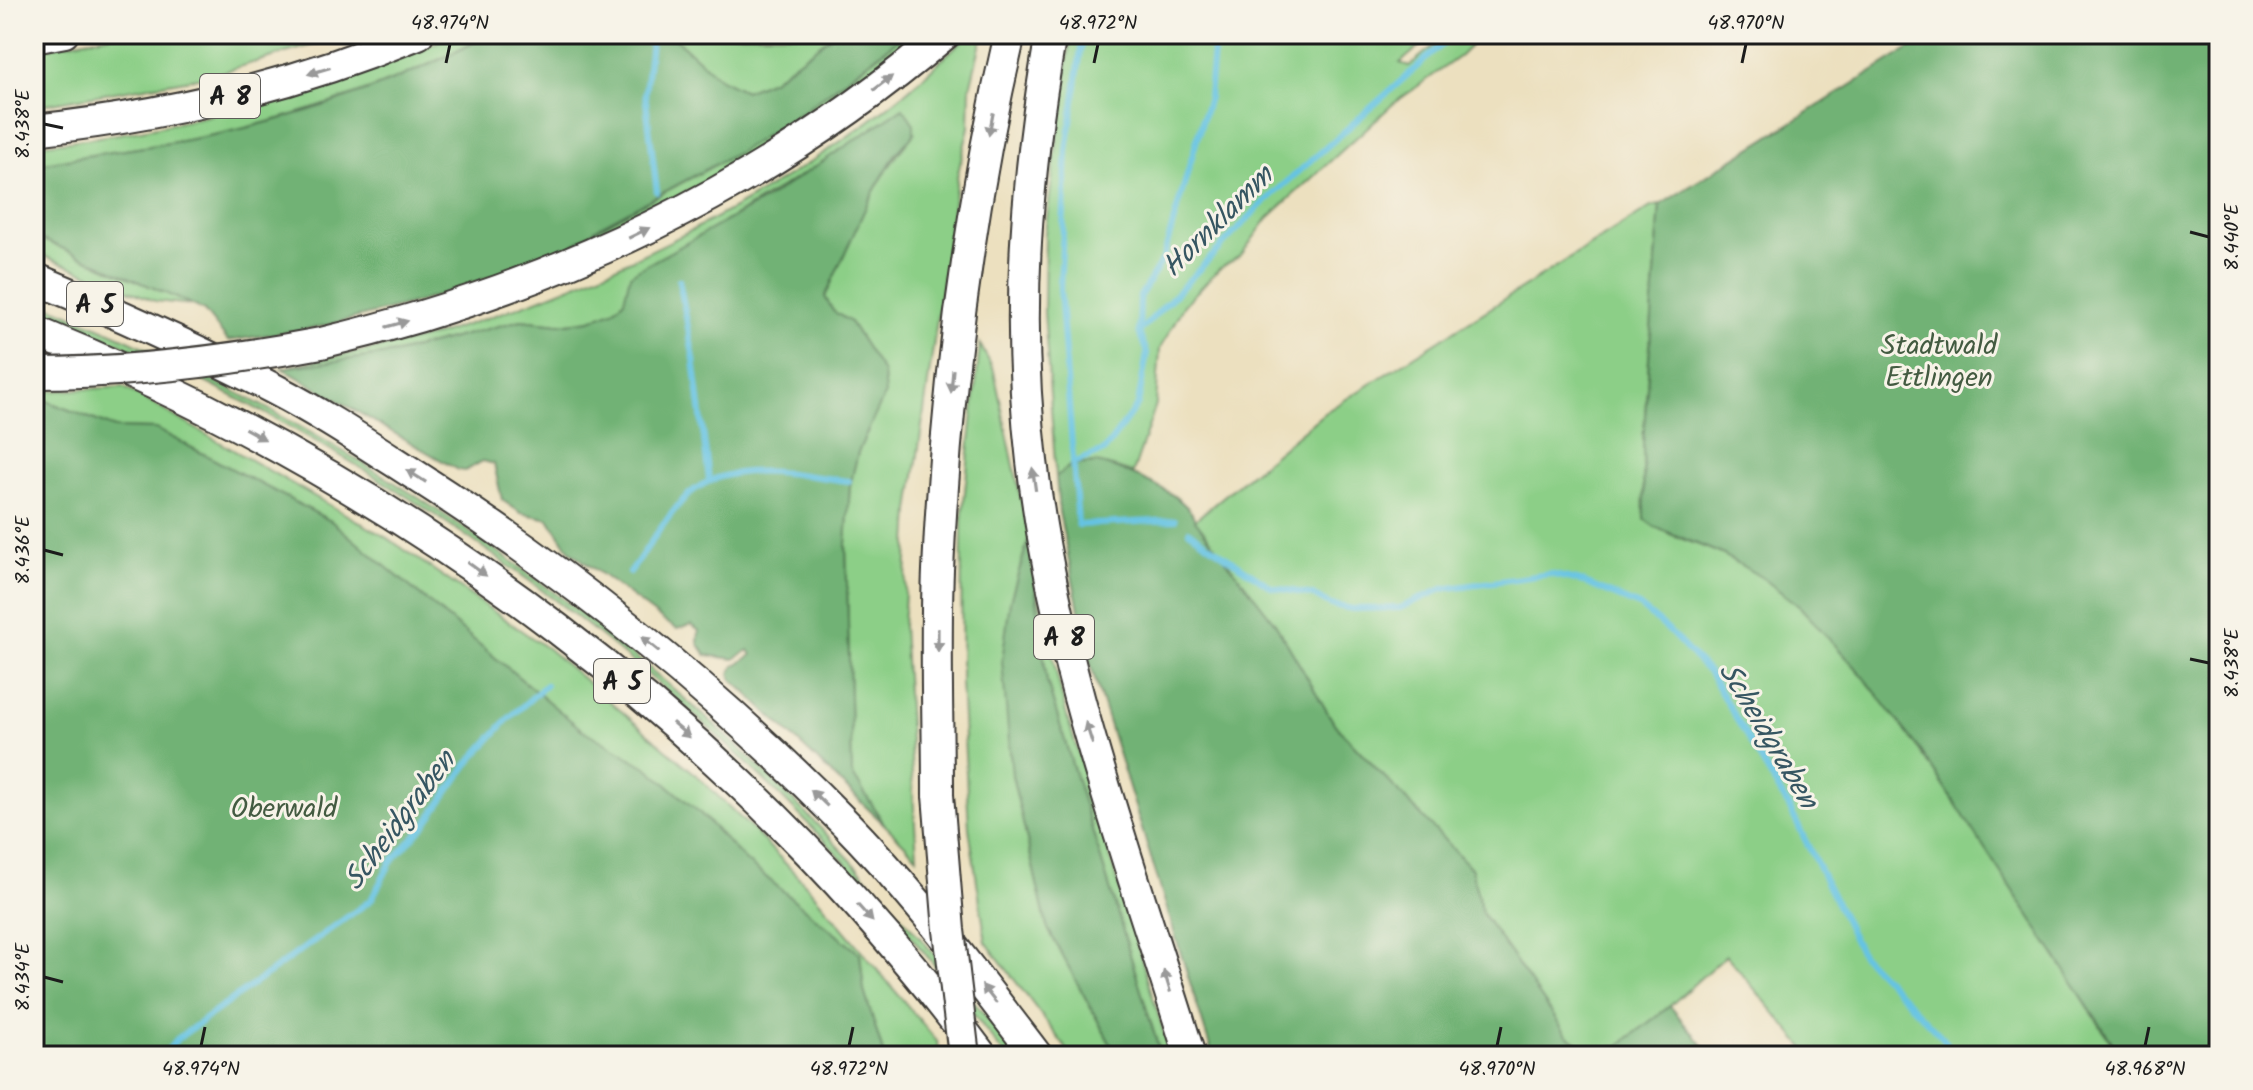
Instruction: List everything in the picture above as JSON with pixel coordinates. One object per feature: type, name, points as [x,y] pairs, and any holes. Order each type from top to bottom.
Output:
[{"type":"highway","name":"A 8","points":[[34,130],[192,105],[323,70],[418,34]]},
{"type":"highway","points":[[34,373],[154,367],[248,357],[321,343],[462,305],[519,285],[638,234],[727,187],[852,107],[945,34]]},
{"type":"highway","points":[[964,1056],[949,930],[938,795],[938,573],[951,393],[969,246],[1010,34]]},
{"type":"highway","name":"A 8","points":[[1051,34],[1027,202],[1022,288],[1032,461],[1052,584],[1084,719],[1190,1056]]},
{"type":"highway","name":"A 5","points":[[34,278],[182,343],[339,426],[496,527],[617,617],[713,697],[850,828],[957,951],[1037,1056]]},
{"type":"highway","name":"A 5","points":[[34,331],[187,396],[325,472],[442,543],[566,634],[685,734],[766,810],[872,920],[936,994],[982,1056]]},
{"type":"main road","points":[[34,40],[65,34]]},
{"type":"green space","points":[[116,34],[349,34],[209,76],[34,106],[34,50]]},
{"type":"green space","points":[[456,34],[490,34],[401,77],[277,120],[193,139],[34,165],[34,145],[143,130],[250,106],[354,73]]},
{"type":"green space","points":[[490,34],[670,34],[720,79],[745,91],[772,80],[834,34],[905,34],[804,111],[739,152],[602,225],[564,251],[419,302],[319,327],[228,341],[204,311],[193,305],[34,236],[34,165],[193,139],[277,120],[401,77]]},
{"type":"green space","points":[[670,34],[834,34],[772,80],[745,91],[720,79]]},
{"type":"green space","points":[[905,34],[922,34],[796,128],[659,206],[565,251],[607,224],[762,138],[825,96]]},
{"type":"green space","points":[[970,34],[983,34],[970,88],[969,127],[957,177],[910,511],[903,626],[917,857],[885,825],[852,774],[846,544],[850,486],[858,452],[884,394],[883,373],[850,322],[833,311],[825,297],[874,192],[914,134],[821,163],[711,230],[613,311],[590,320],[560,324],[521,320],[397,353],[283,368],[442,333],[502,313],[625,263],[745,201],[802,167],[907,91]]},
{"type":"green space","points":[[1071,34],[1434,34],[1400,63],[1409,66],[1448,34],[1482,34],[1460,56],[1393,104],[1268,218],[1241,255],[1219,269],[1184,305],[1160,349],[1156,404],[1133,473],[1093,463],[1075,466],[1056,477],[1044,312],[1045,233]]},
{"type":"green space","name":"Stadtwald Ettlingen","points":[[1933,34],[2219,34],[2219,1056],[2121,1056],[1921,751],[1858,670],[1800,607],[1764,579],[1722,554],[1655,527],[1644,519],[1643,444],[1660,205]]},
{"type":"green space","points":[[903,108],[914,124],[914,134],[895,155],[870,198],[825,297],[833,311],[850,322],[883,373],[885,394],[858,452],[850,486],[846,544],[852,774],[885,825],[732,679],[730,673],[734,666],[752,655],[749,650],[734,659],[706,655],[698,643],[699,631],[692,625],[677,629],[664,621],[570,551],[549,519],[521,513],[502,500],[494,464],[483,461],[465,471],[458,470],[282,368],[397,353],[521,320],[560,324],[590,320],[613,311],[624,300],[630,275],[766,199]]},
{"type":"green space","points":[[1660,205],[1643,443],[1644,519],[1672,535],[1732,559],[1763,578],[1801,608],[1848,657],[1911,738],[1969,822],[2119,1056],[1811,1056],[1726,955],[1650,1024],[1618,1046],[1590,1051],[1567,1035],[1482,913],[1471,868],[1335,725],[1275,623],[1195,520],[1324,413],[1651,207]]},
{"type":"green space","points":[[34,236],[193,305],[155,301],[34,252]]},
{"type":"green space","points":[[34,300],[155,352],[272,412],[386,478],[496,550],[601,629],[701,714],[797,804],[920,938],[1015,1056],[1005,1056],[925,953],[838,855],[745,762],[647,674],[544,592],[437,516],[326,447],[189,374],[34,307]]},
{"type":"green space","points":[[980,344],[994,371],[1029,537],[1012,775],[1047,927],[1117,1056],[1072,1056],[986,942],[969,828],[961,682],[962,521]]},
{"type":"green space","points":[[123,387],[389,539],[548,649],[693,772],[809,888],[937,1041],[939,1056],[884,1056],[864,991],[860,954],[745,860],[700,813],[581,729],[331,521],[156,429],[115,428],[34,396],[34,392]]},
{"type":"green space","name":"Oberwald","points":[[34,396],[115,428],[156,429],[331,521],[581,729],[648,768],[700,813],[745,860],[860,954],[864,991],[884,1056],[34,1056]]},
{"type":"green space","points":[[1098,463],[1153,484],[1180,500],[1189,510],[1275,623],[1335,725],[1471,868],[1482,913],[1567,1035],[1590,1051],[1618,1046],[1670,1006],[1712,1056],[1213,1056],[1090,663],[1059,512],[1056,477],[1071,465]]},
{"type":"green space","points":[[1029,537],[1047,682],[1161,1056],[1117,1056],[1047,927],[1012,775],[1002,661],[1010,601]]},
{"type":"green space","points":[[1033,573],[1066,713],[1171,1056],[1160,1053],[1047,682]]},
{"type":"waterway","points":[[652,34],[645,93],[657,192]]},
{"type":"waterway","points":[[1083,34],[1067,151],[1060,288],[1078,525],[1175,520]]},
{"type":"waterway","points":[[1139,332],[1140,296],[1163,259],[1209,97],[1213,50],[1206,34]]},
{"type":"waterway","name":"Hornklamm","points":[[1073,463],[1104,451],[1138,404],[1147,353],[1139,332],[1261,205],[1454,34]]},
{"type":"waterway","points":[[679,280],[694,359],[709,480]]},
{"type":"waterway","name":"Scheidgraben","points":[[630,572],[682,501],[699,487],[718,478],[761,472],[849,481]]},
{"type":"waterway","name":"Scheidgraben","points":[[1189,531],[1271,587],[1313,595],[1331,605],[1353,609],[1400,608],[1442,589],[1550,574],[1580,581],[1639,606],[1667,629],[1709,673],[1790,809],[1861,954],[1943,1038],[1954,1056]]},
{"type":"waterway","name":"Scheidgraben","points":[[163,1056],[177,1039],[371,900],[391,862],[425,825],[467,765],[507,720],[546,685]]}]
